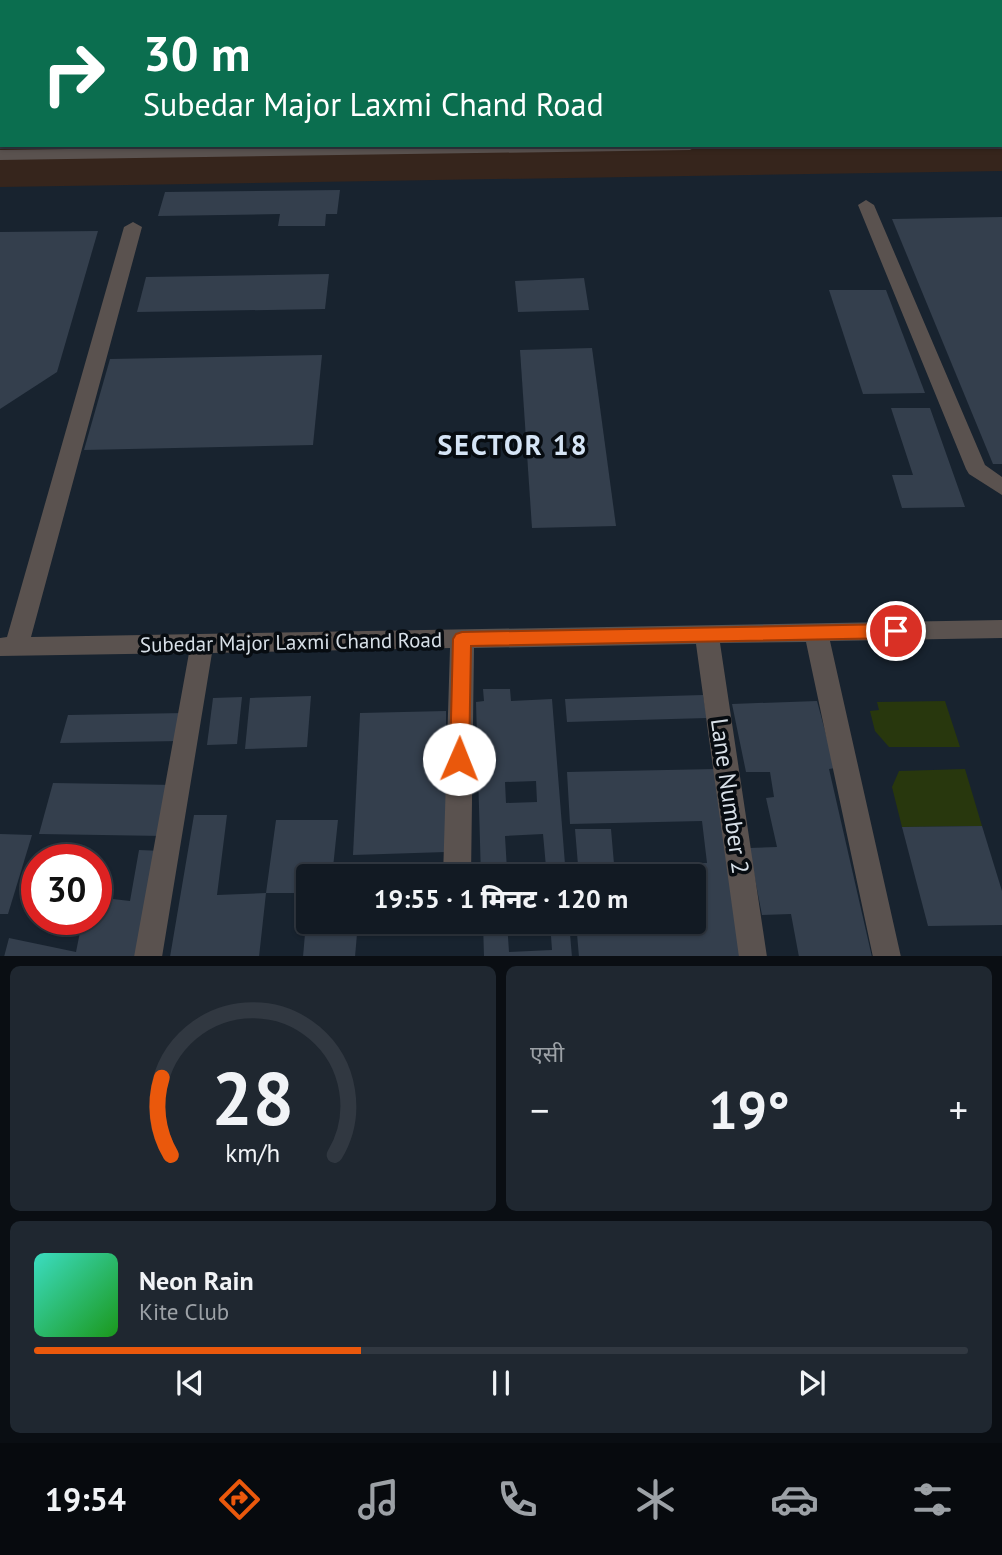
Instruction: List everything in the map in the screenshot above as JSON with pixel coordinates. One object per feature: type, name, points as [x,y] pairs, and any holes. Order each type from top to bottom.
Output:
[{"type":"street","points":[[0,155],[552,147]]},
{"type":"street","points":[[866,205],[976,469],[1002,487]]},
{"type":"street","points":[[8,647],[133,227]]},
{"type":"street","name":"Subedar Major Laxmi Chand Road","points":[[8,647],[1002,629]]},
{"type":"street","points":[[816,633],[887,956]]},
{"type":"street","name":"Lane Number 2","points":[[707,635],[753,956]]},
{"type":"street","points":[[457,864],[462,639]]},
{"type":"street","points":[[148,956],[202,644]]},
{"type":"shaded area","points":[[0,147],[1002,147],[1002,171],[0,187]]},
{"type":"green space","points":[[945,701],[960,747],[889,747],[875,731],[870,711],[879,710],[877,702]]},
{"type":"green space","points":[[965,769],[982,826],[902,827],[892,787],[899,771]]},
{"type":"building","points":[[340,190],[337,214],[326,214],[325,226],[278,226],[280,214],[158,216],[165,192]]},
{"type":"building","points":[[1002,217],[1002,464],[993,464],[892,219]]},
{"type":"building","points":[[98,231],[57,372],[0,409],[0,232]]},
{"type":"building","points":[[329,274],[325,309],[137,312],[146,277]]},
{"type":"building","points":[[584,278],[589,310],[518,312],[515,281]]},
{"type":"building","points":[[829,290],[886,290],[925,393],[863,394]]},
{"type":"building","points":[[592,348],[616,526],[532,528],[520,350]]},
{"type":"building","points":[[322,355],[313,445],[84,450],[110,359]]},
{"type":"building","points":[[891,408],[930,408],[965,507],[902,508],[892,475],[913,475]]},
{"type":"building","points":[[483,689],[510,689],[511,701],[552,699],[565,864],[546,864],[543,834],[505,836],[507,864],[481,864],[476,702],[484,701]],"holes":[[[536,781],[537,802],[506,803],[505,782]]]},
{"type":"building","points":[[703,695],[707,718],[567,722],[565,699]]},
{"type":"building","points":[[311,696],[307,747],[245,749],[250,698]]},
{"type":"building","points":[[242,697],[237,744],[207,745],[213,698]]},
{"type":"building","points":[[817,701],[835,768],[829,769],[872,956],[799,956],[791,914],[762,915],[749,848],[777,847],[766,798],[774,797],[770,772],[746,772],[732,704]]},
{"type":"building","points":[[446,711],[446,852],[353,855],[360,713]]},
{"type":"building","points":[[185,713],[180,741],[60,743],[68,715]]},
{"type":"building","points":[[716,769],[746,956],[579,956],[577,934],[706,934],[706,864],[614,864],[707,863],[702,821],[570,824],[567,772]]},
{"type":"building","points":[[53,783],[176,785],[164,836],[39,834]]},
{"type":"building","points":[[194,815],[227,815],[217,895],[266,893],[259,956],[170,956]]},
{"type":"building","points":[[276,820],[338,820],[333,864],[296,864],[296,893],[266,893]]},
{"type":"building","points":[[982,826],[1002,891],[1002,925],[928,926],[902,827]]},
{"type":"building","points":[[575,829],[611,829],[614,864],[578,864]]},
{"type":"building","points":[[0,834],[32,835],[29,844],[21,844],[21,871],[8,914],[0,914]]},
{"type":"building","points":[[139,850],[163,851],[146,956],[4,956],[9,938],[76,952],[79,935],[112,935],[112,899],[130,901]]},
{"type":"building","points":[[305,934],[357,934],[355,956],[303,956]]},
{"type":"building","points":[[483,934],[508,934],[509,952],[552,950],[551,934],[570,934],[572,956],[484,956]]},
{"type":"district","name":"SECTOR 18","points":[[513,444]]},
{"type":"route","points":[[459,759],[462,639],[896,631]]}]
